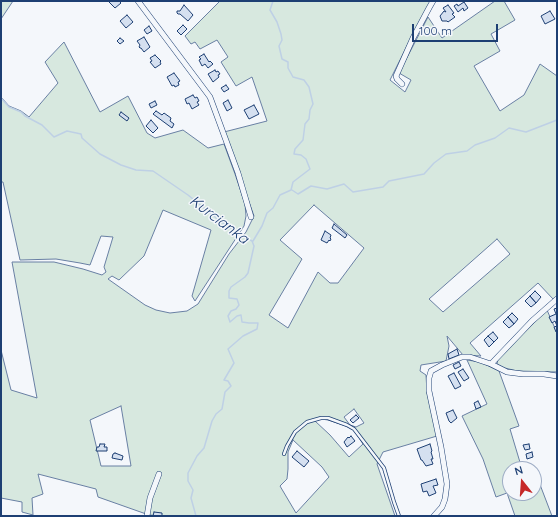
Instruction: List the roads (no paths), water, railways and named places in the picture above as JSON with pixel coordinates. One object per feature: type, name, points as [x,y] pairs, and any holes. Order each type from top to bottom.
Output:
[{"type":"street","points":[[138,1],[210,97],[238,173],[251,217]]},
{"type":"street","points":[[402,84],[396,76],[413,38],[434,1]]},
{"type":"street","points":[[491,364],[532,321],[557,299]]},
{"type":"street","points":[[434,516],[442,507],[446,499],[447,484],[442,447],[429,391],[429,378],[432,371],[442,364],[462,357],[476,358],[507,372],[557,376]]},
{"type":"street","points":[[147,516],[150,498],[158,474]]},
{"type":"lane","points":[[284,454],[295,432],[307,422],[321,418],[328,418],[347,425],[354,429],[384,468],[399,516]]},
{"type":"waterway","points":[[253,241],[262,226],[267,213],[273,208],[280,195],[291,190],[293,182],[310,169],[306,159],[301,155],[294,154],[295,149],[303,140],[305,124],[309,119],[310,110],[313,104],[309,87],[304,80],[293,77],[288,68],[288,62],[282,59],[279,46],[282,40],[281,34],[277,22],[270,10],[273,1]]},
{"type":"waterway","name":"Kurcianka","points":[[1,98],[9,107],[21,112],[25,116],[42,125],[54,137],[67,131],[81,134],[82,138],[100,154],[121,165],[136,170],[153,171],[188,195],[220,221],[252,241],[254,246],[248,273],[231,287],[229,291],[229,298],[237,299],[239,305],[236,309],[231,311],[228,316],[230,322],[237,316],[241,315],[242,322],[258,323],[257,329],[243,336],[228,349],[234,363],[224,380],[228,381],[231,386],[225,392],[222,409],[216,414],[212,421],[204,448],[197,456],[188,473],[188,481],[193,490],[191,498],[196,516]]},
{"type":"waterway","points":[[292,190],[298,194],[311,186],[327,189],[344,184],[353,192],[383,187],[389,181],[424,174],[434,163],[446,154],[467,151],[475,145],[495,138],[509,128],[526,132],[557,120]]}]
